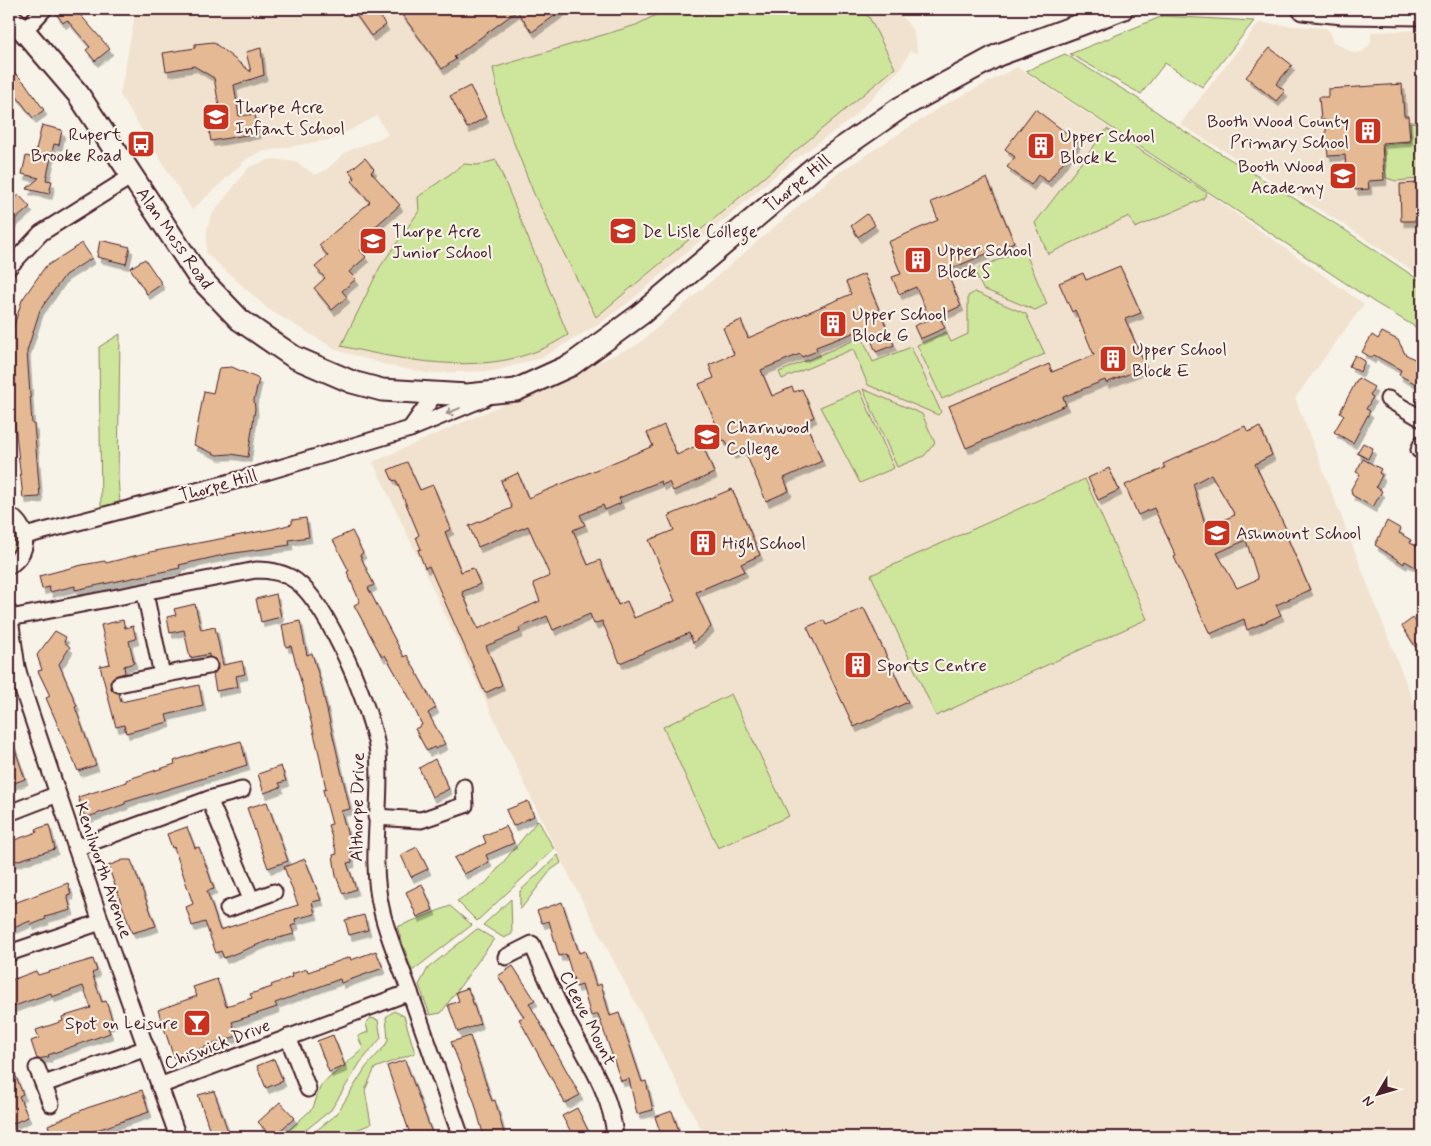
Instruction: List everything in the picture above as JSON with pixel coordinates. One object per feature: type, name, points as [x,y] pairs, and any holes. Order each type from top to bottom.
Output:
[{"type":"street","name":"Alan Moss Road","points":[[44,9],[16,24],[78,94],[198,276],[240,320],[294,357],[352,382],[382,390],[434,395]]},
{"type":"street","name":"Thorpe Hill","points":[[434,395],[496,393],[516,390],[547,377],[596,348],[641,314],[816,166],[900,108],[998,55],[1122,9]]},
{"type":"street","points":[[1303,9],[1342,13],[1422,14]]},
{"type":"street","points":[[9,268],[41,233],[132,176]]},
{"type":"street","name":"Thorpe Hill","points":[[25,536],[246,478],[410,429],[496,393]]},
{"type":"street","points":[[410,429],[434,395]]},
{"type":"street","points":[[1388,399],[1422,419]]},
{"type":"street","points":[[9,515],[21,527],[25,536],[25,545],[21,555],[9,566]]},
{"type":"street","name":"Althorpe Drive","points":[[9,615],[145,593],[256,570],[283,574],[306,590],[323,615],[354,676],[369,715],[378,755],[374,860],[382,913],[461,1137]]},
{"type":"street","points":[[145,593],[162,675]]},
{"type":"street","name":"Kenilworth Avenue","points":[[9,615],[19,676],[101,922],[178,1137]]},
{"type":"street","points":[[119,684],[209,666]]},
{"type":"street","points":[[376,817],[421,820],[432,817],[465,805],[464,787]]},
{"type":"street","points":[[76,848],[209,799],[242,790]]},
{"type":"street","points":[[9,813],[58,794]]},
{"type":"street","points":[[209,799],[251,899]]},
{"type":"street","points":[[228,909],[274,892]]},
{"type":"street","points":[[9,953],[101,922]]},
{"type":"street","name":"Cleeve Mount","points":[[506,957],[532,944],[563,1014],[594,1070],[613,1116],[615,1137]]},
{"type":"street","name":"Chiswick Drive","points":[[159,1086],[410,992]]},
{"type":"street","name":"Chiswick Drive","points":[[288,1037],[308,1088]]},
{"type":"street","points":[[44,1084],[147,1048]]},
{"type":"street","points":[[37,1068],[51,1104]]},
{"type":"shaded area","points":[[136,9],[896,9],[913,30],[918,53],[910,51],[901,68],[850,120],[791,162],[633,299],[599,324],[541,358],[494,371],[426,373],[386,365],[337,350],[268,309],[206,253],[207,229],[211,216],[249,167],[272,159],[296,162],[315,175],[326,170],[346,152],[388,135],[377,116],[333,139],[260,152],[248,158],[192,210],[120,95]]},
{"type":"shaded area","name":"Booth Wood Academy","points":[[1259,23],[1325,28],[1331,33],[1332,41],[1354,53],[1362,52],[1371,43],[1371,32],[1422,30],[1422,277],[1348,227],[1180,124]]},
{"type":"shaded area","points":[[1017,67],[1207,193],[1364,304],[1295,398],[1422,724],[1422,1137],[705,1137],[555,848],[373,462],[637,345],[835,175],[942,106]]},
{"type":"green space","name":"De Lisle College","points":[[668,9],[859,9],[869,17],[895,68],[596,317],[534,194],[501,110],[493,68],[636,25]]},
{"type":"green space","points":[[1163,16],[1254,21],[1202,87],[1165,63],[1141,94],[1070,54]]},
{"type":"green space","points":[[1065,54],[1137,98],[1184,131],[1339,226],[1422,282],[1422,331],[1374,302],[1026,71]]},
{"type":"green space","points":[[1410,122],[1422,123],[1422,201],[1420,201],[1419,179],[1396,181],[1386,178],[1383,145],[1411,142]]},
{"type":"green space","points":[[1107,129],[1207,193],[1203,199],[1135,228],[1129,216],[1048,254],[1035,223]]},
{"type":"green space","points":[[496,160],[568,335],[553,344],[514,358],[465,364],[414,360],[341,346],[380,267],[419,211],[418,197],[464,164],[478,165]]},
{"type":"green space","points":[[1024,249],[1047,304],[1035,310],[983,289],[974,270]]},
{"type":"green space","points":[[975,292],[1026,314],[1045,354],[942,399],[917,345],[946,332],[951,342],[968,334],[968,296]]},
{"type":"green space","points":[[120,334],[118,478],[120,504],[101,508],[99,347]]},
{"type":"green space","points":[[862,337],[873,362],[911,347],[941,412],[938,415],[868,385],[853,349],[782,379],[779,372]]},
{"type":"green space","points":[[863,389],[922,414],[935,443],[924,456],[897,467]]},
{"type":"green space","points":[[860,390],[894,468],[860,483],[820,407]]},
{"type":"green space","points":[[1085,479],[1147,619],[936,716],[871,575]]},
{"type":"green space","points":[[9,515],[23,531],[9,566]]},
{"type":"green space","points":[[731,694],[789,816],[718,848],[663,727]]},
{"type":"green space","points":[[538,820],[554,849],[477,921],[457,901],[486,883]]},
{"type":"green space","points":[[558,855],[561,863],[551,870],[520,910],[520,891]]},
{"type":"green space","points":[[511,899],[512,934],[504,938],[483,925]]},
{"type":"green space","points":[[450,906],[472,925],[412,971],[397,927]]},
{"type":"green space","points":[[477,929],[494,939],[441,1013],[430,1015],[419,985],[428,968]]},
{"type":"green space","points":[[394,1011],[404,1016],[415,1053],[375,1068],[365,1090],[371,1124],[339,1137],[308,1137],[336,1115],[366,1067],[385,1046],[388,1040],[386,1017]]},
{"type":"green space","points":[[371,1018],[378,1020],[381,1038],[360,1063],[331,1110],[297,1137],[281,1137],[313,1108],[321,1085],[363,1049],[358,1036],[368,1032],[366,1023]]},
{"type":"building","points":[[53,9],[79,9],[77,11],[110,49],[95,61],[86,50],[90,47],[67,20],[63,23]]},
{"type":"building","points":[[352,9],[374,9],[386,25],[371,36]]},
{"type":"building","points":[[398,9],[564,9],[532,32],[517,11],[454,57],[456,59],[442,69]]},
{"type":"building","points":[[213,42],[251,72],[246,52],[261,48],[264,75],[234,85],[239,116],[255,114],[258,133],[211,141],[208,124],[222,122],[214,78],[194,66],[166,71],[163,53],[195,48],[195,44]]},
{"type":"building","points":[[1270,48],[1292,65],[1276,84],[1285,91],[1276,101],[1246,77]]},
{"type":"building","points":[[9,67],[25,83],[44,110],[33,118],[9,86]]},
{"type":"building","name":"Booth Wood County Primary School","points":[[1402,84],[1404,116],[1408,116],[1410,141],[1382,143],[1384,180],[1368,181],[1369,189],[1355,190],[1354,181],[1347,181],[1345,155],[1328,156],[1325,120],[1321,120],[1319,97],[1328,97],[1328,89]]},
{"type":"building","points":[[470,86],[486,117],[467,128],[450,96]]},
{"type":"building","name":"Upper School Block K","points":[[1035,109],[1078,142],[1048,182],[1038,175],[1031,185],[1007,167],[1015,157],[1005,149]]},
{"type":"building","points":[[42,125],[62,130],[59,145],[54,144],[46,180],[52,181],[49,194],[26,189],[39,178],[22,174],[26,156],[34,158]]},
{"type":"building","points":[[365,158],[374,169],[371,172],[400,205],[370,231],[374,237],[360,250],[366,257],[349,272],[356,279],[342,291],[347,297],[332,310],[314,288],[325,278],[315,267],[328,256],[319,245],[370,202],[352,181],[355,178],[349,171]]},
{"type":"building","name":"Upper School Block S","points":[[987,178],[1014,242],[946,271],[961,306],[939,316],[945,328],[920,339],[914,326],[930,319],[916,287],[899,294],[892,277],[901,274],[888,242],[938,220],[931,202]]},
{"type":"building","points":[[1417,183],[1419,221],[1401,221],[1400,184]]},
{"type":"building","points":[[19,195],[30,207],[9,225],[9,204]]},
{"type":"building","points":[[867,214],[875,225],[858,237],[851,226]]},
{"type":"building","points":[[100,240],[130,247],[126,264],[97,257]]},
{"type":"building","points":[[82,243],[92,258],[65,275],[40,310],[27,351],[40,497],[23,498],[14,415],[12,415],[9,341],[22,300],[45,267]]},
{"type":"building","points":[[145,259],[162,284],[147,294],[130,268]]},
{"type":"building","name":"Upper School Block E","points":[[1120,266],[1141,313],[1125,319],[1146,367],[1106,383],[1105,380],[1063,397],[1066,405],[966,448],[949,406],[1049,364],[1052,372],[1094,355],[1075,310],[1072,312],[1059,283],[1083,273],[1086,280]]},
{"type":"building","points":[[864,274],[894,345],[876,352],[866,328],[816,347],[817,351],[802,357],[800,354],[761,370],[772,396],[792,387],[794,392],[802,389],[814,417],[805,421],[822,461],[784,478],[789,491],[766,501],[744,449],[732,454],[725,440],[723,441],[699,384],[714,378],[709,365],[734,354],[723,328],[741,320],[748,338],[851,294],[846,282]]},
{"type":"building","points":[[1382,332],[1398,340],[1405,354],[1422,363],[1422,387],[1399,375],[1401,370],[1374,355],[1372,358],[1362,352],[1372,335],[1378,339]]},
{"type":"building","points":[[1355,355],[1365,361],[1360,372],[1349,366]]},
{"type":"building","points":[[232,367],[259,379],[254,400],[255,409],[248,457],[231,454],[217,455],[194,445],[204,391],[213,393],[219,368]]},
{"type":"building","points":[[1358,378],[1374,387],[1370,395],[1373,397],[1366,409],[1370,411],[1353,443],[1334,432],[1344,415],[1340,412]]},
{"type":"building","name":"High School","points":[[664,425],[677,455],[702,443],[714,473],[673,491],[669,482],[662,485],[661,481],[619,498],[621,503],[605,510],[603,505],[580,515],[585,525],[573,530],[588,565],[600,560],[618,605],[627,601],[634,618],[675,601],[649,540],[674,530],[668,516],[732,489],[760,555],[741,564],[745,571],[696,592],[711,627],[693,643],[689,633],[620,663],[602,621],[594,624],[590,614],[553,630],[547,616],[519,628],[520,632],[486,646],[502,685],[485,693],[429,566],[425,568],[418,550],[421,549],[416,537],[419,535],[396,480],[393,481],[388,470],[407,462],[420,490],[433,485],[451,529],[445,532],[461,572],[473,568],[480,584],[462,592],[478,629],[540,601],[533,583],[550,576],[528,526],[478,547],[469,526],[512,508],[501,481],[518,473],[528,498],[653,446],[647,433]]},
{"type":"building","name":"Ashmount School","points":[[1245,426],[1248,432],[1260,427],[1272,455],[1255,464],[1286,529],[1284,530],[1310,590],[1276,605],[1281,615],[1247,630],[1244,619],[1210,634],[1174,557],[1176,556],[1154,508],[1138,515],[1125,485],[1165,468],[1163,464]],"holes":[[[1211,474],[1235,515],[1206,527],[1193,484]],[[1246,540],[1258,579],[1237,588],[1217,553]]]},
{"type":"building","points":[[1363,443],[1373,448],[1368,459],[1357,453]]},
{"type":"building","points":[[1363,459],[1381,469],[1379,473],[1382,475],[1376,487],[1382,491],[1373,507],[1352,495],[1351,489],[1360,474],[1356,472]]},
{"type":"building","points":[[1109,468],[1119,490],[1098,500],[1088,478]]},
{"type":"building","points":[[306,518],[309,537],[289,540],[290,545],[228,554],[179,565],[180,568],[75,590],[75,586],[50,592],[49,587],[42,589],[39,576],[82,565],[105,561],[106,563],[150,552],[273,529],[292,524],[292,520]]},
{"type":"building","points":[[1387,521],[1401,529],[1399,533],[1411,540],[1410,543],[1422,549],[1422,571],[1405,561],[1404,564],[1375,545]]},
{"type":"building","points":[[352,531],[363,553],[360,555],[374,585],[368,588],[404,657],[407,655],[436,708],[428,713],[445,744],[435,749],[434,747],[427,751],[415,729],[422,725],[408,695],[385,655],[382,657],[354,605],[360,602],[347,572],[349,571],[333,540]]},
{"type":"building","points":[[276,594],[281,617],[261,622],[256,599]]},
{"type":"building","points":[[195,604],[201,630],[215,627],[223,665],[242,661],[245,674],[236,676],[238,687],[216,691],[213,674],[218,669],[216,660],[209,657],[209,654],[190,658],[184,630],[170,633],[167,617],[176,615],[174,609]]},
{"type":"building","name":"Sports Centre","points":[[864,608],[908,702],[854,727],[807,627],[824,620],[826,625]]},
{"type":"building","points":[[1413,618],[1422,630],[1422,657],[1402,626]]},
{"type":"building","points":[[123,620],[125,628],[133,626],[136,639],[129,641],[134,663],[124,666],[125,673],[115,676],[110,682],[112,690],[119,693],[121,702],[199,685],[203,706],[166,715],[168,722],[126,733],[124,725],[116,727],[100,666],[110,664],[101,625]]},
{"type":"building","points":[[300,621],[307,655],[312,653],[320,680],[350,809],[341,811],[350,843],[352,862],[347,863],[356,889],[343,894],[336,876],[333,855],[337,854],[328,825],[332,824],[323,790],[326,789],[319,754],[291,646],[286,647],[282,625]]},
{"type":"building","points":[[55,631],[66,637],[64,642],[70,647],[59,664],[77,706],[75,707],[96,765],[78,771],[46,698],[50,696],[38,671],[42,670],[37,655]]},
{"type":"building","points":[[9,738],[11,738],[25,779],[9,785]]},
{"type":"building","points":[[241,741],[247,765],[125,802],[125,804],[85,818],[78,797],[127,782],[126,780],[175,764],[174,761],[197,753]]},
{"type":"building","points":[[435,759],[449,789],[432,797],[419,768]]},
{"type":"building","points":[[281,766],[286,781],[279,783],[281,787],[264,793],[258,774]]},
{"type":"building","points":[[528,801],[534,816],[513,826],[506,810]]},
{"type":"building","points":[[267,802],[288,861],[268,868],[247,808]]},
{"type":"building","points":[[49,825],[55,849],[9,863],[9,842],[37,832],[36,829]]},
{"type":"building","points":[[506,826],[514,843],[486,855],[489,862],[464,874],[454,858],[486,843],[483,836]]},
{"type":"building","points":[[187,827],[195,848],[199,847],[214,889],[207,891],[220,930],[298,905],[284,867],[305,859],[321,900],[312,902],[315,914],[295,919],[296,924],[291,926],[294,934],[267,941],[224,958],[221,951],[216,953],[205,922],[192,926],[186,907],[193,904],[174,847],[172,848],[167,834]]},
{"type":"building","points":[[417,847],[428,869],[411,877],[401,855]]},
{"type":"building","points":[[123,860],[131,860],[156,926],[132,933],[108,866]]},
{"type":"building","points":[[68,883],[71,894],[67,895],[71,910],[45,917],[46,919],[31,925],[30,921],[9,930],[9,905]]},
{"type":"building","points":[[422,884],[433,910],[417,917],[406,892]]},
{"type":"building","points":[[562,902],[579,953],[585,951],[596,986],[601,984],[610,1016],[619,1013],[642,1082],[646,1081],[653,1110],[637,1114],[629,1079],[621,1081],[598,1014],[591,1016],[582,985],[576,987],[566,954],[559,956],[549,921],[542,923],[537,911]]},
{"type":"building","points":[[364,915],[368,930],[349,935],[345,920]]},
{"type":"building","points":[[376,951],[383,968],[341,983],[340,979],[275,1003],[277,1007],[232,1022],[237,1036],[174,1058],[158,1010],[197,996],[193,987],[217,979],[226,1006],[252,998],[250,994],[272,987],[271,985],[292,977],[291,974],[307,969],[308,972],[350,957],[351,960]]},
{"type":"building","points":[[93,959],[97,971],[92,973],[102,1002],[106,1001],[113,1023],[107,1025],[110,1033],[48,1055],[49,1057],[37,1059],[31,1041],[39,1038],[36,1030],[63,1021],[62,1017],[91,1008],[83,986],[52,997],[51,993],[9,1008],[9,981],[36,971],[38,975]]},
{"type":"building","points":[[513,966],[535,1000],[529,1003],[580,1095],[565,1103],[519,1019],[524,1017],[498,976]]},
{"type":"building","points":[[468,988],[480,1024],[458,1032],[448,1005],[459,1001],[456,992]]},
{"type":"building","points":[[333,1035],[345,1066],[329,1072],[317,1041]]},
{"type":"building","points":[[470,1036],[492,1101],[495,1100],[505,1137],[484,1137],[474,1101],[451,1042]]},
{"type":"building","points":[[274,1059],[283,1081],[266,1088],[257,1066]]},
{"type":"building","points":[[9,1060],[23,1094],[19,1096],[28,1117],[9,1125]]},
{"type":"building","points":[[405,1060],[432,1133],[419,1137],[411,1137],[387,1066]]},
{"type":"building","points":[[142,1090],[149,1112],[77,1137],[52,1137],[48,1125],[87,1108]]},
{"type":"building","points":[[214,1091],[230,1137],[212,1137],[198,1095]]},
{"type":"building","points":[[280,1102],[295,1118],[272,1137],[258,1122]]},
{"type":"building","points":[[577,1108],[589,1132],[579,1137],[574,1137],[562,1116]]},
{"type":"building","points":[[672,1111],[681,1137],[662,1137],[655,1117]]},
{"type":"place","name":"Thorpe Acre Infant School","points":[[216,117]]},
{"type":"place","name":"Booth Wood County Primary School","points":[[1368,131]]},
{"type":"place","name":"Rupert Brooke Road","points":[[141,144]]},
{"type":"place","name":"Upper School Block K","points":[[1041,146]]},
{"type":"place","name":"Booth Wood Academy","points":[[1343,176]]},
{"type":"place","name":"De Lisle College","points":[[623,231]]},
{"type":"place","name":"Thorpe Acre Junior School","points":[[373,241]]},
{"type":"place","name":"Upper School Block S","points":[[918,260]]},
{"type":"place","name":"Upper School Block G","points":[[833,324]]},
{"type":"place","name":"Upper School Block E","points":[[1113,359]]},
{"type":"place","name":"Charnwood College","points":[[707,437]]},
{"type":"place","name":"Ashmount School","points":[[1217,533]]},
{"type":"place","name":"High School","points":[[703,543]]},
{"type":"place","name":"Sports Centre","points":[[858,665]]},
{"type":"place","name":"Spot on Leisure","points":[[197,1023]]}]
